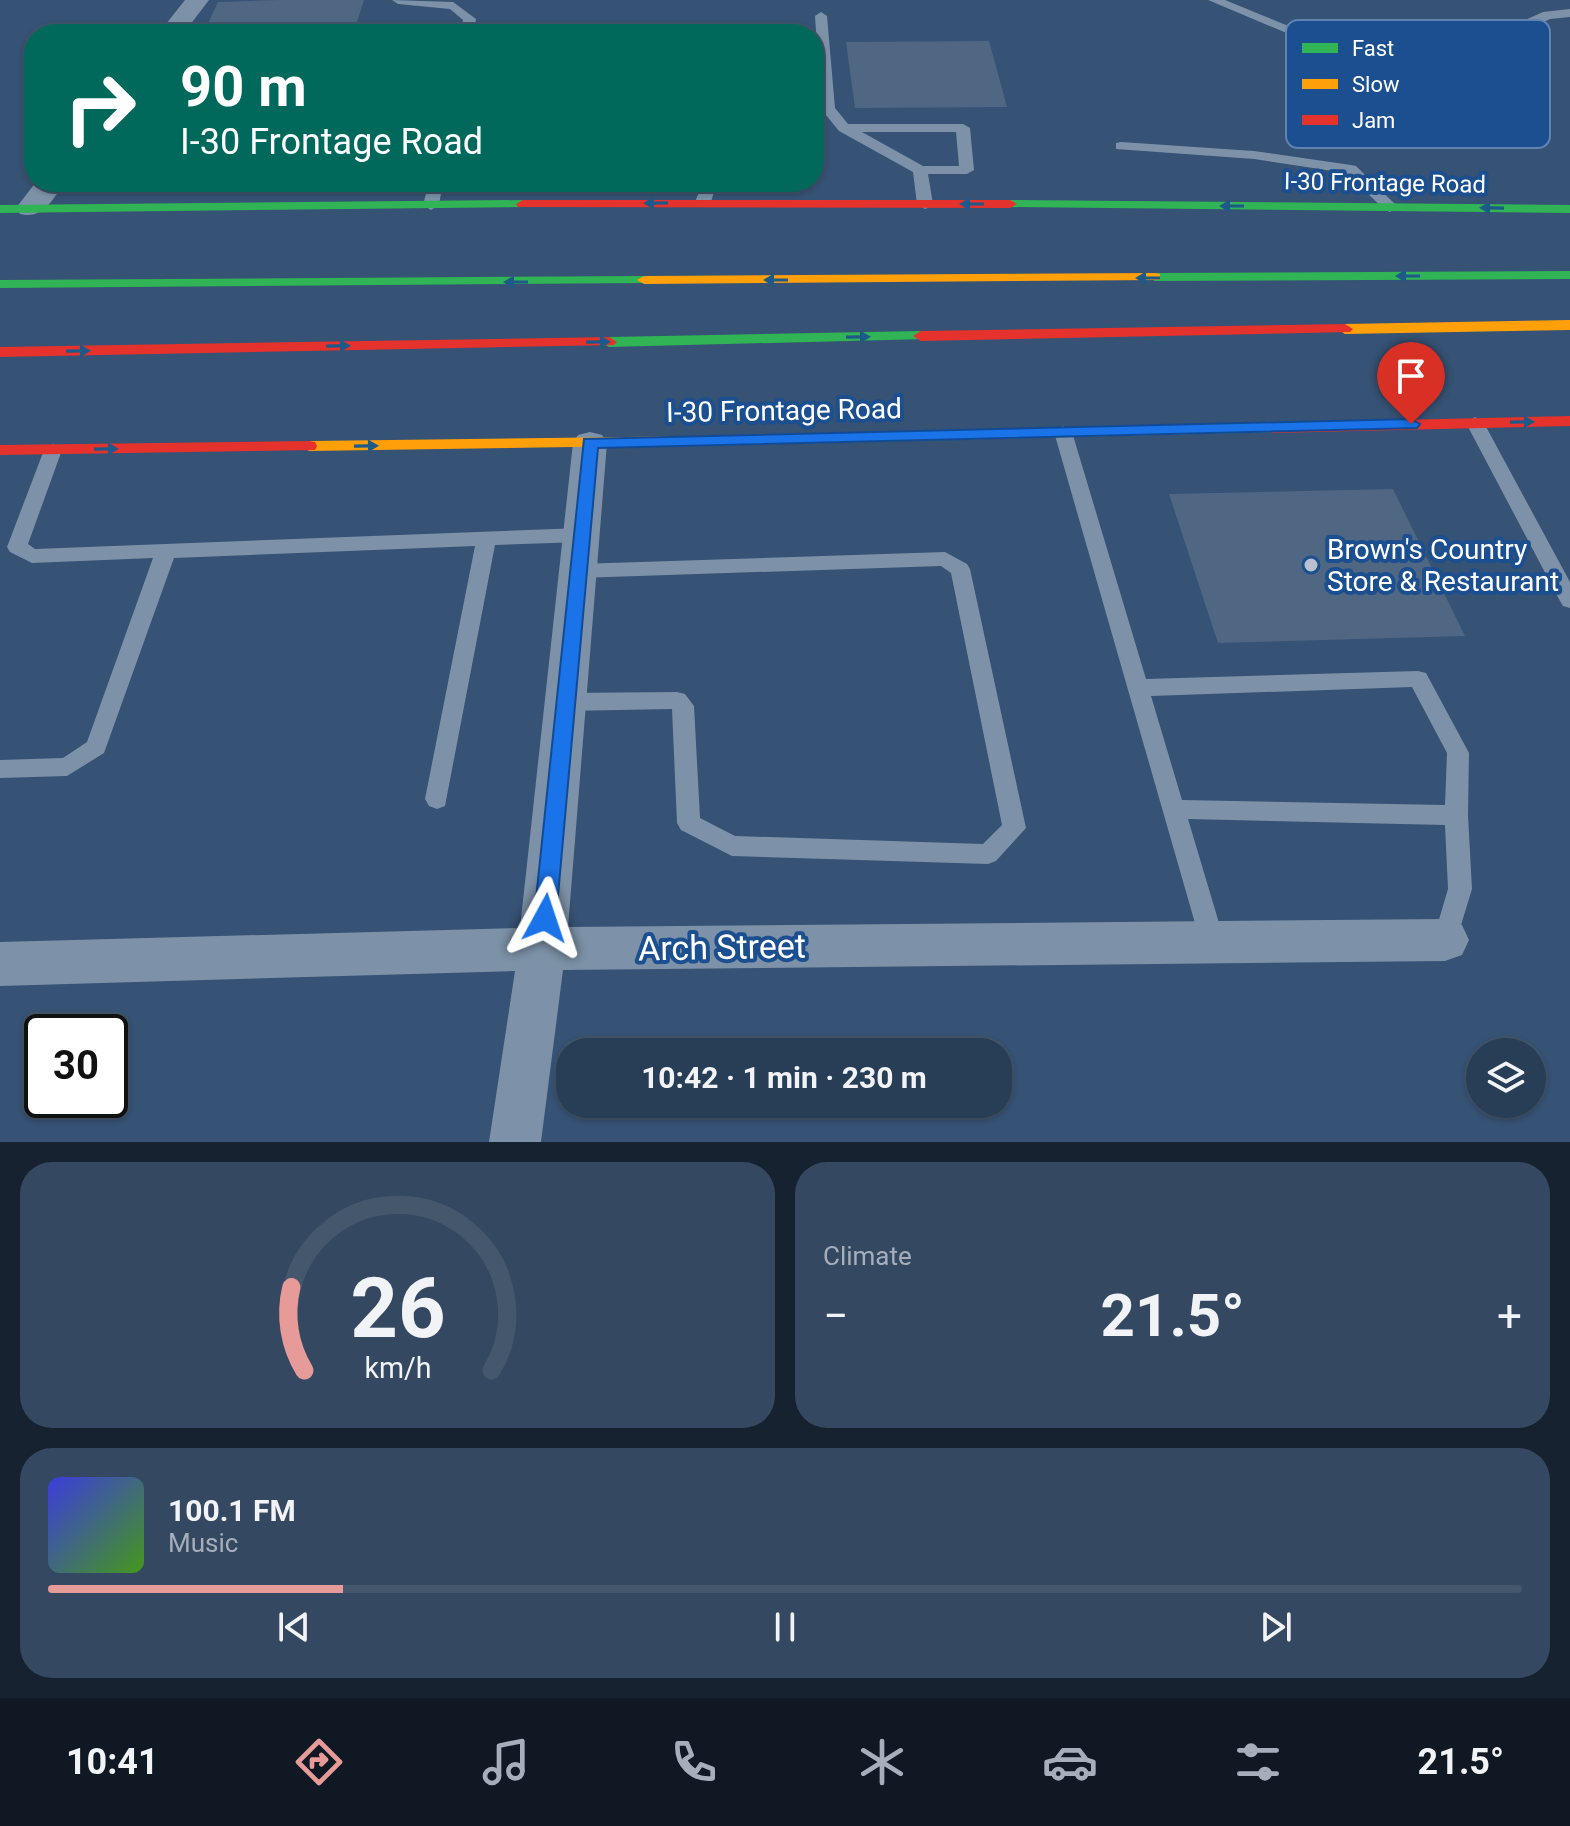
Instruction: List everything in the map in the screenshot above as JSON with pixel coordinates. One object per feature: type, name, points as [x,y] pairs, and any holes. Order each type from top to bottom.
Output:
[{"type":"main road","name":"I-30 Frontage Road","points":[[0,209],[703,202],[1570,209]]},
{"type":"main road","points":[[0,284],[1570,275]]},
{"type":"main road","points":[[0,352],[1570,325]]},
{"type":"main road","name":"I-30 Frontage Road","points":[[0,450],[590,443],[1570,421]]},
{"type":"street","points":[[178,24],[197,0]]},
{"type":"street","points":[[30,208],[43,192]]},
{"type":"street","points":[[515,1142],[542,949],[590,443]]},
{"type":"street","name":"Arch Street","points":[[0,964],[542,949],[1445,940]]},
{"type":"lane","points":[[398,0],[453,6],[470,19],[469,24]]},
{"type":"lane","points":[[1214,0],[1286,30]]},
{"type":"lane","points":[[1536,20],[1547,15],[1570,13]]},
{"type":"lane","points":[[821,16],[821,24]]},
{"type":"lane","points":[[824,85],[828,109],[844,128],[920,170],[967,170],[963,128],[844,128]]},
{"type":"lane","points":[[1121,146],[1254,155],[1351,169],[1390,207]]},
{"type":"lane","points":[[920,170],[925,204]]},
{"type":"lane","points":[[431,205],[434,192]]},
{"type":"lane","points":[[703,202],[706,192]]},
{"type":"lane","points":[[1475,423],[1570,601]]},
{"type":"lane","points":[[1063,432],[1212,943]]},
{"type":"lane","points":[[53,450],[17,547],[32,556],[486,539],[579,553],[945,559],[960,569],[1014,828],[988,854],[732,846],[689,823],[683,706],[677,700],[565,702]]},
{"type":"lane","points":[[437,799],[486,539]]},
{"type":"lane","points":[[0,769],[67,767],[96,747],[166,551]]},
{"type":"lane","points":[[1138,688],[1418,679],[1458,753],[1456,815],[1460,889],[1445,940]]},
{"type":"lane","points":[[1173,809],[1456,815]]},
{"type":"building","points":[[364,0],[356,24],[208,24],[218,2]]},
{"type":"building","points":[[989,41],[1007,107],[855,108],[846,42]]},
{"type":"building","name":"Brown's Country Store & Restaurant","points":[[1393,489],[1465,636],[1218,643],[1169,494]]},
{"type":"traffic: fast","points":[[0,209],[523,204]]},
{"type":"traffic: fast","points":[[1010,204],[1570,209]]},
{"type":"traffic: fast","points":[[1155,277],[1570,275]]},
{"type":"traffic: fast","points":[[0,284],[644,280]]},
{"type":"traffic: fast","points":[[609,342],[921,336]]},
{"type":"traffic: fast","points":[[699,441],[1272,428]]},
{"type":"traffic: slow","points":[[644,280],[1155,277]]},
{"type":"traffic: slow","points":[[1345,329],[1570,325]]},
{"type":"traffic: slow","points":[[309,446],[699,441]]},
{"type":"traffic: jam","points":[[523,204],[1010,204]]},
{"type":"traffic: jam","points":[[921,336],[1345,329]]},
{"type":"traffic: jam","points":[[0,352],[609,342]]},
{"type":"traffic: jam","points":[[1272,428],[1570,421]]},
{"type":"traffic: jam","points":[[0,450],[309,446]]},
{"type":"place","name":"Brown's Country Store & Restaurant","points":[[1311,565]]},
{"type":"route","points":[[545,918],[590,443],[1411,424]]}]
